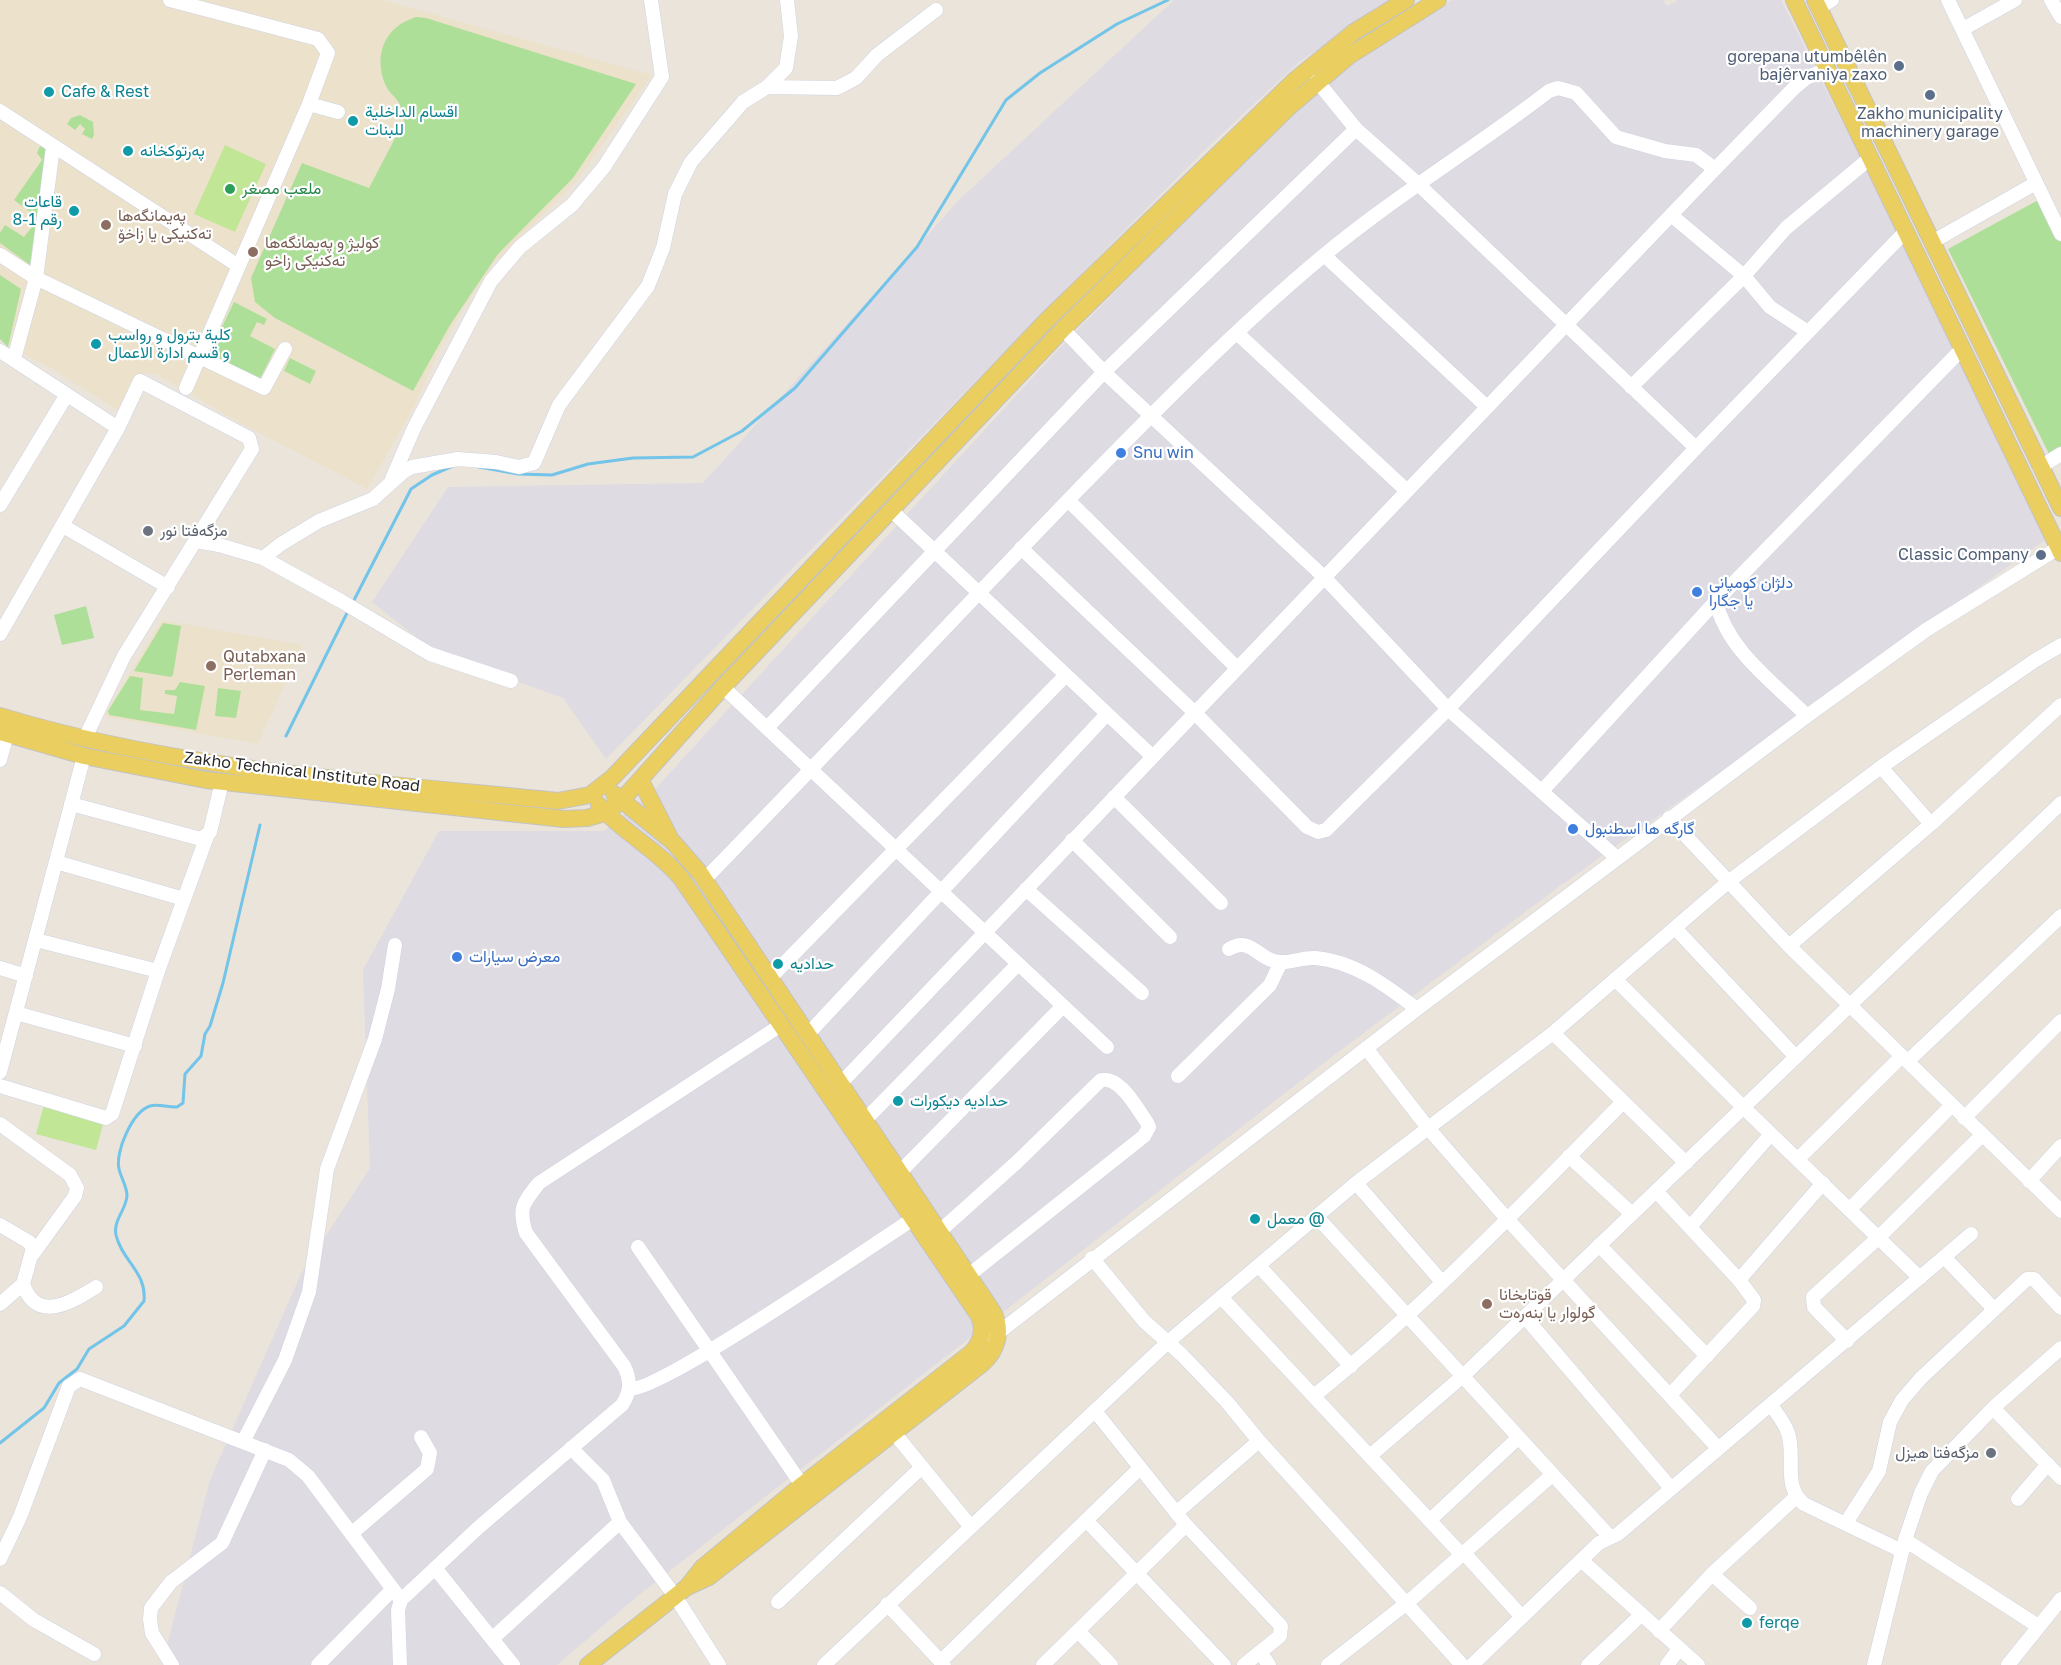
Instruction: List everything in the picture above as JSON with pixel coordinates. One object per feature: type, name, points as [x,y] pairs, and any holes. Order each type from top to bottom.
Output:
[{"type":"main road","points":[[597,790],[1047,320],[1295,80],[1348,37],[1406,0]]},
{"type":"main road","points":[[3,733],[84,756],[222,782],[564,819],[587,818],[605,813],[641,781],[723,687],[1063,329],[1317,81],[1366,44],[1438,0]]},
{"type":"main road","points":[[1794,0],[1904,232],[2060,551]]},
{"type":"main road","points":[[1822,3],[1932,242],[2061,508]]},
{"type":"main road","name":"Zakho Technical Institute Road","points":[[0,716],[85,738],[256,770],[558,801],[597,790]]},
{"type":"main road","points":[[641,781],[673,842]]},
{"type":"main road","points":[[588,1665],[681,1592],[702,1568],[802,1485],[971,1353],[990,1334],[993,1312],[705,880],[673,842],[621,801],[597,790]]},
{"type":"main road","points":[[597,790],[605,813],[657,854],[681,878],[979,1316],[996,1346],[987,1360],[895,1434],[704,1581],[681,1592]]},
{"type":"main road","points":[[657,854],[673,842]]},
{"type":"street","points":[[170,0],[323,43],[328,59],[237,265],[186,388]]},
{"type":"street","points":[[389,486],[414,428],[491,281],[520,247],[572,206],[604,166],[662,77],[651,0]]},
{"type":"street","points":[[263,558],[300,531],[373,499],[403,472],[412,467],[440,460],[477,459],[519,467],[534,463],[559,405],[648,286],[663,248],[675,194],[691,162],[743,102],[767,87],[786,68],[791,36],[787,0]]},
{"type":"street","points":[[1948,0],[2061,234]]},
{"type":"street","points":[[1963,29],[2015,0]]},
{"type":"street","points":[[2051,0],[2061,17]]},
{"type":"street","points":[[767,87],[837,88],[856,78],[877,55],[936,10]]},
{"type":"street","points":[[841,1083],[1715,169],[1794,88],[1806,78],[1827,69]]},
{"type":"street","points":[[1317,81],[1356,129],[1418,183],[1696,448]]},
{"type":"street","points":[[705,880],[1150,415],[1324,255],[1418,183],[1549,91],[1558,88],[1576,93],[1616,136],[1665,151],[1696,155],[1715,169]]},
{"type":"street","points":[[309,104],[339,112]]},
{"type":"street","points":[[0,111],[237,265]]},
{"type":"street","points":[[768,727],[1104,372],[1356,129]]},
{"type":"street","points":[[14,359],[36,278],[53,147]]},
{"type":"street","points":[[1631,387],[1744,276],[1786,228],[1869,159]]},
{"type":"street","points":[[1932,242],[2036,183]]},
{"type":"street","points":[[2048,209],[2061,201]]},
{"type":"street","points":[[1671,215],[1744,276],[1770,307],[1808,332]]},
{"type":"street","points":[[1021,548],[1194,712],[1307,827],[1318,832],[1326,830],[1448,710],[1904,232]]},
{"type":"street","points":[[0,255],[36,278],[264,388],[285,349]]},
{"type":"street","points":[[1324,255],[1486,406]]},
{"type":"street","points":[[1063,329],[1104,372],[1324,577],[1448,710],[1617,858]]},
{"type":"street","points":[[1237,333],[1406,490]]},
{"type":"street","points":[[1542,791],[1716,600],[1961,350]]},
{"type":"street","points":[[0,351],[118,428]]},
{"type":"street","points":[[0,634],[118,428],[140,381],[249,438],[252,449],[124,656],[85,738]]},
{"type":"street","points":[[0,504],[66,396]]},
{"type":"street","points":[[2040,467],[2061,454]]},
{"type":"street","points":[[1068,500],[1237,668]]},
{"type":"street","points":[[891,510],[1152,756]]},
{"type":"street","points":[[63,526],[168,587]]},
{"type":"street","points":[[196,542],[219,545],[263,558],[430,654],[512,681]]},
{"type":"street","points":[[990,1334],[1669,818],[1807,716],[1926,630],[2060,551]]},
{"type":"street","points":[[1716,600],[1722,622],[1736,645],[1807,716]]},
{"type":"street","points":[[828,1664],[887,1604],[1168,1342],[1356,1184],[1552,1033],[1728,882],[1881,767],[2034,661],[2061,645]]},
{"type":"street","points":[[770,978],[1065,675]]},
{"type":"street","points":[[723,687],[1107,1047]]},
{"type":"street","points":[[1789,946],[1931,824],[2061,705]]},
{"type":"street","points":[[808,1035],[1107,714]]},
{"type":"street","points":[[0,760],[3,733]]},
{"type":"street","points":[[0,1072],[4,1038],[16,1013],[84,756]]},
{"type":"street","points":[[1881,767],[1931,824]]},
{"type":"street","points":[[0,1086],[106,1118],[112,1114],[158,972],[207,836],[222,782]]},
{"type":"street","points":[[1114,797],[1221,903]]},
{"type":"street","points":[[71,804],[201,839],[207,836]]},
{"type":"street","points":[[1371,1455],[1464,1375],[1848,1005],[2059,810]]},
{"type":"street","points":[[1669,818],[1789,946],[2061,1211]]},
{"type":"street","points":[[1072,840],[1170,937]]},
{"type":"street","points":[[56,862],[184,899]]},
{"type":"street","points":[[1026,889],[1142,993]]},
{"type":"street","points":[[1798,1159],[2061,916]]},
{"type":"street","points":[[1675,928],[1796,1056]]},
{"type":"street","points":[[36,940],[158,972]]},
{"type":"street","points":[[243,1442],[285,1360],[309,1292],[327,1169],[375,1039],[388,989],[395,945]]},
{"type":"street","points":[[1229,949],[1239,945],[1249,945],[1270,960],[1281,962],[1309,958],[1339,963],[1379,981],[1418,1009]]},
{"type":"street","points":[[1178,1076],[1270,985],[1281,962]]},
{"type":"street","points":[[865,1120],[1018,964]]},
{"type":"street","points":[[0,968],[26,976]]},
{"type":"street","points":[[1615,979],[1920,1278]]},
{"type":"street","points":[[900,1172],[1063,1006]]},
{"type":"street","points":[[16,1013],[135,1046]]},
{"type":"street","points":[[1964,1118],[2061,1021]]},
{"type":"street","points":[[318,1665],[396,1595],[435,1568],[622,1405],[630,1389],[624,1366],[526,1233],[520,1215],[525,1200],[539,1183],[781,1025]]},
{"type":"street","points":[[1552,1033],[1686,1163]]},
{"type":"street","points":[[1366,1048],[1428,1128],[1508,1220],[1717,1447]]},
{"type":"street","points":[[940,1231],[1017,1162],[1101,1080],[1110,1079],[1117,1083],[1146,1121],[1148,1131],[1144,1136],[969,1275]]},
{"type":"street","points":[[1315,1395],[1350,1366],[1508,1220],[1622,1103]]},
{"type":"street","points":[[1850,1209],[1951,1106]]},
{"type":"street","points":[[0,1124],[70,1175],[77,1188],[75,1196],[33,1254],[23,1284],[0,1304]]},
{"type":"street","points":[[1690,1227],[1772,1134]]},
{"type":"street","points":[[1847,1341],[1814,1307],[1812,1299],[1982,1135]]},
{"type":"street","points":[[2029,1181],[2061,1146]]},
{"type":"street","points":[[1569,1156],[1631,1214]]},
{"type":"street","points":[[1739,1280],[1823,1183]]},
{"type":"street","points":[[1356,1184],[1442,1282]]},
{"type":"street","points":[[1656,1191],[1753,1296],[1753,1306],[1671,1395]]},
{"type":"street","points":[[1317,1217],[1610,1537]]},
{"type":"street","points":[[630,1389],[646,1386],[710,1351],[913,1219]]},
{"type":"street","points":[[0,1225],[29,1242],[33,1254]]},
{"type":"street","points":[[1472,1665],[1581,1560],[1610,1537],[1618,1534],[1717,1447],[1771,1405],[1971,1234]]},
{"type":"street","points":[[1599,1245],[1707,1356]]},
{"type":"street","points":[[638,1247],[802,1485]]},
{"type":"street","points":[[1944,1257],[1994,1309]]},
{"type":"street","points":[[1092,1258],[1144,1321],[1227,1402],[1259,1441],[1462,1665]]},
{"type":"street","points":[[1259,1266],[1350,1366]]},
{"type":"street","points":[[1846,1523],[1879,1472],[1890,1422],[1902,1400],[1921,1378],[2030,1278],[2037,1281],[2061,1308]]},
{"type":"street","points":[[23,1284],[31,1300],[43,1306],[58,1307],[96,1287]]},
{"type":"street","points":[[1221,1297],[1522,1617]]},
{"type":"street","points":[[1525,1317],[1670,1487]]},
{"type":"street","points":[[1874,1665],[1903,1546],[1921,1493],[1932,1471],[1994,1408],[2061,1348]]},
{"type":"street","points":[[0,1559],[21,1517],[69,1386],[80,1379],[290,1460],[308,1476],[396,1595],[400,1665]]},
{"type":"street","points":[[1771,1405],[1789,1434],[1790,1474],[1796,1497],[1804,1504],[1903,1546],[2038,1626]]},
{"type":"street","points":[[1994,1408],[2061,1478]]},
{"type":"street","points":[[1095,1411],[1186,1525],[1281,1626],[1280,1636],[1244,1665]]},
{"type":"street","points":[[895,1434],[971,1527]]},
{"type":"street","points":[[351,1534],[427,1469],[430,1453],[421,1437]]},
{"type":"street","points":[[1430,1520],[1518,1438]]},
{"type":"street","points":[[1176,1513],[1259,1441]]},
{"type":"street","points":[[571,1448],[603,1480],[620,1522],[681,1592],[719,1665]]},
{"type":"street","points":[[172,1665],[153,1633],[150,1619],[151,1608],[171,1582],[222,1543],[265,1450]]},
{"type":"street","points":[[2018,1499],[2048,1464]]},
{"type":"street","points":[[778,1602],[922,1467]]},
{"type":"street","points":[[887,1604],[943,1663],[1140,1468]]},
{"type":"street","points":[[1328,1665],[1407,1603],[1552,1475]]},
{"type":"street","points":[[1659,1631],[1712,1574],[1796,1497]]},
{"type":"street","points":[[1086,1520],[1224,1665]]},
{"type":"street","points":[[493,1638],[620,1522]]},
{"type":"street","points":[[1043,1665],[1186,1525]]},
{"type":"street","points":[[1581,1560],[1698,1665]]},
{"type":"street","points":[[435,1568],[513,1665]]},
{"type":"street","points":[[1712,1574],[1750,1608]]},
{"type":"street","points":[[0,1593],[34,1620],[94,1654]]},
{"type":"street","points":[[2008,1665],[2061,1599]]},
{"type":"street","points":[[1588,1665],[1641,1615]]},
{"type":"street","points":[[1078,1631],[1111,1665]]},
{"type":"street","points":[[1667,1665],[1679,1649]]},
{"type":"street","points":[[1260,1652],[1269,1665]]},
{"type":"shaded area","name":"كوليژ و په‌يمانگه‌ها ته‌كنيكى زاخو","points":[[0,0],[382,0],[652,75],[577,181],[493,264],[438,353],[415,405],[367,489],[242,424],[156,374],[147,373],[141,376],[120,412],[51,368],[8,347],[0,339]]},
{"type":"shaded area","points":[[1174,0],[1397,0],[1300,61],[1211,144],[1043,312],[606,759],[563,698],[434,651],[372,602],[448,487],[703,483],[960,199]]},
{"type":"shaded area","points":[[1453,0],[1663,0],[1667,6],[1679,0],[1781,0],[1934,305],[2045,540],[1560,886],[1329,1059],[640,1594],[557,1665],[166,1665],[163,1661],[210,1480],[301,1274],[370,1168],[363,970],[439,831],[604,831],[656,788],[1056,352],[1332,71]]},
{"type":"shaded area","points":[[162,620],[303,645],[258,744],[107,717],[105,714]]},
{"type":"green space","points":[[416,17],[426,18],[636,84],[573,178],[498,254],[450,325],[413,391],[275,318],[255,302],[251,278],[302,163],[369,188],[404,121],[400,105],[385,84],[382,73],[382,52],[390,34],[406,21]]},
{"type":"green space","points":[[80,115],[93,122],[92,139],[82,134],[85,129],[80,124],[75,130],[67,124],[71,118]]},
{"type":"green space","points":[[41,144],[50,150],[37,217],[14,200],[42,160],[37,153]]},
{"type":"green space","name":"ملعب مصغر","points":[[225,145],[266,164],[235,232],[194,214]]},
{"type":"green space","points":[[2042,198],[2061,237],[2061,447],[2049,454],[1948,249]]},
{"type":"green space","points":[[36,222],[30,265],[0,243],[0,233],[5,225],[24,237]]},
{"type":"green space","points":[[0,275],[21,289],[8,347],[0,339]]},
{"type":"green space","points":[[234,302],[267,319],[264,325],[257,322],[250,336],[275,349],[259,381],[208,356]]},
{"type":"green space","points":[[290,358],[316,371],[310,384],[284,371]]},
{"type":"green space","points":[[86,606],[94,638],[62,645],[54,615]]},
{"type":"green space","points":[[163,623],[181,626],[173,675],[171,677],[134,671]]},
{"type":"green space","points":[[130,676],[143,678],[140,710],[174,714],[177,696],[165,694],[165,690],[175,690],[180,682],[205,686],[196,730],[109,715],[108,711]]},
{"type":"green space","points":[[218,688],[241,691],[236,718],[215,716]]},
{"type":"green space","points":[[44,1105],[104,1121],[96,1150],[36,1134]]},
{"type":"waterway","points":[[479,467],[518,474],[552,475],[588,464],[633,458],[693,457],[742,431],[795,388],[917,247],[1006,100],[1040,73],[1117,24],[1168,0]]},
{"type":"waterway","points":[[352,604],[411,489],[432,475],[455,465]]},
{"type":"waterway","points":[[286,736],[349,609]]},
{"type":"waterway","points":[[0,1443],[44,1408],[59,1383],[77,1369],[89,1349],[124,1326],[144,1301],[142,1282],[123,1252],[116,1235],[116,1225],[127,1196],[118,1162],[122,1143],[131,1124],[143,1110],[153,1105],[177,1107],[183,1103],[185,1074],[201,1056],[205,1034],[210,1026],[223,983],[260,825]]},
{"type":"place","name":"gorepana utumbêlên bajêrvaniya zaxo","points":[[1899,66]]},
{"type":"place","name":"Cafe & Rest","points":[[49,92]]},
{"type":"place","name":"Zakho municipality machinery garage","points":[[1930,95]]},
{"type":"place","name":"اقسام الداخلیة للبنات","points":[[353,121]]},
{"type":"place","name":"په‌رتوكخانه‌","points":[[128,151]]},
{"type":"place","name":"ملعب مصغر","points":[[230,189]]},
{"type":"place","name":"قاعات رقم 1-8","points":[[74,211]]},
{"type":"place","name":"پەیمانگەها تەکنیکی یا زاخۆ","points":[[106,225]]},
{"type":"place","name":"كوليژ و په‌يمانگه‌ها ته‌كنيكى زاخو","points":[[253,252]]},
{"type":"place","name":"كلية بترول و رواسب و قسم ادارة الاعمال","points":[[96,344]]},
{"type":"place","name":"Snu win","points":[[1121,453]]},
{"type":"place","name":"مزگەفتا نور","points":[[148,531]]},
{"type":"place","name":"Classic Company","points":[[2041,555]]},
{"type":"place","name":"دلژان کومپانی یا جگارا","points":[[1697,592]]},
{"type":"place","name":"Qutabxana Perleman","points":[[211,666]]},
{"type":"place","name":"گارگه ها اسطنبول","points":[[1573,829]]},
{"type":"place","name":"معرض سيارات","points":[[457,957]]},
{"type":"place","name":"حداديه","points":[[778,964]]},
{"type":"place","name":"حداديه ديكورات","points":[[898,1101]]},
{"type":"place","name":"معمل @","points":[[1255,1219]]},
{"type":"place","name":"قوتابخانا گولوار یا بنەرەت","points":[[1487,1304]]},
{"type":"place","name":"مزگەفتا هیزل","points":[[1991,1453]]},
{"type":"place","name":"ferqe","points":[[1747,1623]]}]
